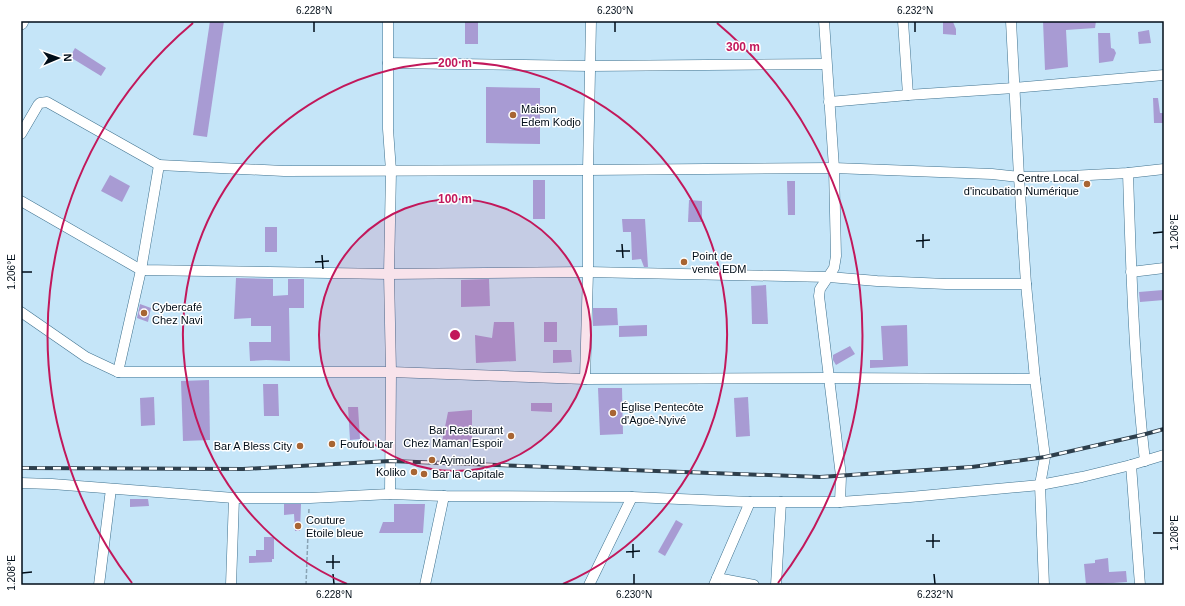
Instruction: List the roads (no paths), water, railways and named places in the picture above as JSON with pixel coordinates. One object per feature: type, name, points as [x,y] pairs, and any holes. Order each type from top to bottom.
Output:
[{"type":"street","points":[[388,21],[388,128],[391,171],[389,274],[391,372],[390,494]]},
{"type":"street","points":[[585,379],[588,272],[588,170],[591,21]]},
{"type":"street","points":[[824,21],[834,168],[836,256],[834,268],[820,289],[819,296],[841,476],[840,502]]},
{"type":"street","points":[[903,21],[908,95]]},
{"type":"street","points":[[1011,21],[1026,284],[1035,379],[1045,457],[1040,485],[1044,585]]},
{"type":"street","points":[[388,63],[590,66],[826,64]]},
{"type":"street","points":[[829,102],[1164,75]]},
{"type":"street","points":[[21,134],[38,105],[40,103],[48,102],[159,165],[284,171],[834,168],[992,174],[1019,177],[1128,173],[1164,169]]},
{"type":"street","points":[[118,372],[141,270],[159,165]]},
{"type":"street","points":[[1128,173],[1131,272],[1145,461]]},
{"type":"street","points":[[21,201],[141,270],[389,274],[588,272],[829,277],[946,284],[1026,284]]},
{"type":"street","points":[[1131,272],[1164,268]]},
{"type":"street","points":[[21,312],[86,357],[118,372],[391,372],[585,379],[1035,379]]},
{"type":"street","points":[[21,483],[234,498],[310,498],[390,494],[444,496],[632,497],[750,502],[840,502],[1040,485],[1082,477],[1164,455]]},
{"type":"street","points":[[1131,465],[1140,585]]},
{"type":"street","points":[[99,585],[111,489]]},
{"type":"street","points":[[425,585],[444,496]]},
{"type":"street","points":[[589,585],[632,497]]},
{"type":"street","points":[[231,585],[234,498]]},
{"type":"street","points":[[750,502],[716,581],[754,585]]},
{"type":"street","points":[[776,585],[781,502]]},
{"type":"railway","points":[[21,468],[243,469],[390,461],[820,477],[972,467],[1045,457],[1164,429]]},
{"type":"place","name":"Maison Edem Kodjo","points":[[513,115]]},
{"type":"place","name":"Centre Local d'incubation Numérique","points":[[1087,184]]},
{"type":"place","name":"Point de vente EDM","points":[[684,262]]},
{"type":"place","name":"Cybercafé Chez Navi","points":[[144,313]]},
{"type":"place","name":"Église Pentecôte d'Agoè-Nyivé","points":[[613,413]]},
{"type":"place","name":"Bar Restaurant Chez Maman Espoir","points":[[511,436]]},
{"type":"place","name":"Foufou bar","points":[[332,444]]},
{"type":"place","name":"Bar A Bless City","points":[[300,446]]},
{"type":"place","name":"Ayimolou","points":[[432,460]]},
{"type":"place","name":"Koliko","points":[[414,472]]},
{"type":"place","name":"Bar la Capitale","points":[[424,474]]},
{"type":"place","name":"Couture Etoile bleue","points":[[298,526]]}]
